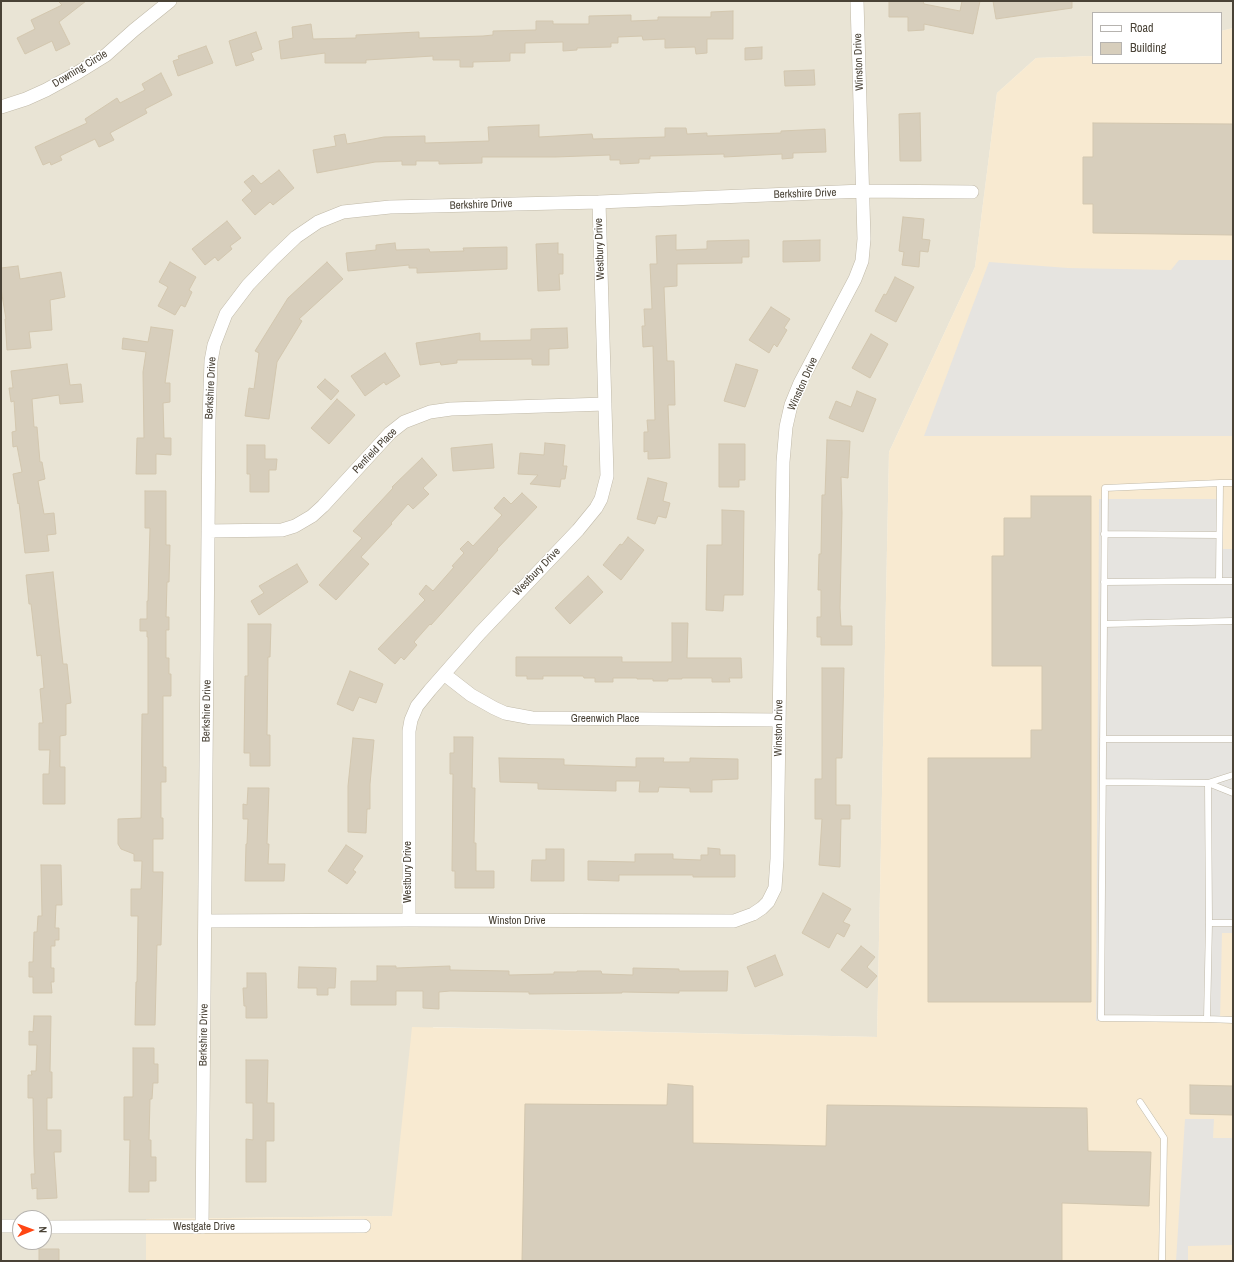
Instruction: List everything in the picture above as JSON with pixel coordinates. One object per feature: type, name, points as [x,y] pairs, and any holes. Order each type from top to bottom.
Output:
[{"type":"street","name":"Downing Circle","points":[[1,107],[26,99],[46,90],[106,55],[170,1]]},
{"type":"street","name":"Winston Drive","points":[[205,921],[734,921],[753,914],[768,902],[775,888],[777,858],[783,462],[786,427],[791,405],[800,383],[855,279],[862,261],[864,239],[857,1]]},
{"type":"street","name":"Berkshire Drive","points":[[202,1227],[209,418],[214,345],[226,314],[248,285],[296,237],[318,222],[343,212],[390,208],[599,202],[863,191],[972,192]]},
{"type":"street","name":"Westbury Drive","points":[[409,920],[409,731],[411,720],[418,706],[430,690],[480,633],[578,530],[596,508],[601,499],[607,476],[599,202]]},
{"type":"street","name":"Penfield Place","points":[[208,531],[282,530],[295,526],[312,516],[323,506],[390,433],[404,422],[430,412],[451,409],[605,404]]},
{"type":"street","name":"Greenwich Place","points":[[444,674],[470,695],[494,708],[505,713],[532,718],[778,720]]},
{"type":"street","points":[[1,1226],[12,1226]]},
{"type":"street","name":"Westgate Drive","points":[[52,1226],[364,1226]]},
{"type":"lane","points":[[1219,581],[1220,483]]},
{"type":"lane","points":[[1233,483],[1104,488],[1101,1018],[1233,1020]]},
{"type":"lane","points":[[1104,534],[1219,535]]},
{"type":"lane","points":[[1104,582],[1233,582]]},
{"type":"lane","points":[[1104,624],[1233,621]]},
{"type":"lane","points":[[1103,739],[1233,739]]},
{"type":"lane","points":[[1103,782],[1208,783],[1233,774]]},
{"type":"lane","points":[[1208,783],[1233,793]]},
{"type":"lane","points":[[1207,1019],[1209,923],[1208,783]]},
{"type":"lane","points":[[1209,923],[1233,923]]},
{"type":"lane","points":[[1140,1102],[1164,1138],[1162,1261]]},
{"type":"shaded area","points":[[1,1],[1233,1],[1233,28],[1222,31],[1222,12],[1092,12],[1092,56],[1036,58],[997,93],[975,267],[889,452],[877,1037],[433,1027],[392,1216],[146,1219],[146,1261],[1,1261]]},
{"type":"shaded area","points":[[1233,28],[1233,1261],[146,1261],[146,1219],[392,1216],[412,1027],[877,1037],[889,452],[975,267],[997,93],[1036,58],[1092,56],[1092,64],[1222,64],[1222,31]]},
{"type":"shaded area","points":[[1179,260],[1233,260],[1233,436],[924,436],[989,262],[1068,268],[1171,270]]},
{"type":"shaded area","points":[[1099,499],[1223,499],[1223,549],[1233,549],[1233,933],[1222,933],[1220,1022],[1096,1021]]},
{"type":"shaded area","points":[[1185,1119],[1214,1119],[1213,1138],[1233,1138],[1233,1245],[1188,1246],[1188,1261],[1176,1261]]},
{"type":"building","points":[[58,1],[86,1],[59,22],[70,44],[56,51],[52,41],[25,54],[17,38],[35,29],[31,20],[62,5]]},
{"type":"building","points":[[889,1],[923,1],[924,4],[960,11],[962,1],[980,1],[973,34],[924,24],[924,30],[908,31],[908,17],[889,17]]},
{"type":"building","points":[[993,1],[1072,1],[1072,8],[996,19]]},
{"type":"building","points":[[733,11],[733,39],[707,39],[707,53],[696,54],[695,47],[665,48],[665,39],[643,40],[642,36],[618,37],[618,43],[611,43],[611,47],[577,48],[577,50],[563,51],[563,42],[525,43],[525,53],[510,53],[510,61],[473,62],[473,67],[460,67],[460,60],[433,60],[433,56],[366,60],[366,63],[325,63],[325,53],[281,59],[279,41],[293,38],[292,27],[311,24],[313,39],[356,38],[356,35],[419,32],[419,38],[483,36],[493,35],[493,31],[536,30],[536,21],[553,21],[553,24],[589,24],[589,16],[631,15],[631,21],[658,20],[658,17],[711,17],[711,12]]},
{"type":"building","points":[[256,32],[262,49],[251,53],[254,60],[236,66],[229,41]]},
{"type":"building","points":[[206,46],[213,63],[178,76],[173,61],[179,59],[178,56]]},
{"type":"building","points":[[762,47],[762,59],[745,60],[745,48]]},
{"type":"building","points":[[814,70],[815,85],[785,86],[784,71]]},
{"type":"building","points":[[161,73],[172,95],[145,109],[147,113],[110,133],[114,140],[99,147],[95,139],[60,156],[62,160],[51,165],[50,162],[43,165],[35,147],[87,123],[85,119],[117,98],[120,103],[145,90],[142,84]]},
{"type":"building","points":[[920,113],[921,161],[900,161],[899,114]]},
{"type":"building","points":[[1093,123],[1233,124],[1233,235],[1093,233],[1093,204],[1083,204],[1083,157],[1093,157]]},
{"type":"building","points":[[539,125],[539,137],[592,134],[593,139],[665,137],[665,128],[686,128],[687,134],[707,133],[707,136],[781,133],[781,131],[825,129],[826,152],[793,153],[793,158],[782,159],[782,154],[724,157],[724,154],[650,156],[650,159],[639,159],[639,163],[620,164],[620,160],[610,160],[610,155],[482,157],[482,163],[439,164],[439,161],[416,161],[416,165],[402,165],[402,161],[375,162],[317,173],[313,150],[336,146],[334,136],[345,134],[347,144],[384,137],[425,136],[425,143],[489,141],[488,127]]},
{"type":"building","points":[[279,170],[294,188],[273,205],[270,202],[255,215],[242,200],[252,191],[244,182],[253,175],[261,184]]},
{"type":"building","points":[[903,217],[924,219],[922,239],[930,240],[928,252],[920,251],[919,267],[902,265],[904,252],[899,251]]},
{"type":"building","points":[[227,221],[241,238],[230,246],[232,249],[218,261],[215,257],[205,265],[192,249]]},
{"type":"building","points":[[676,235],[676,250],[707,249],[707,241],[749,240],[749,257],[742,257],[742,263],[677,264],[677,286],[664,287],[667,361],[674,361],[675,405],[668,405],[670,458],[648,459],[648,451],[644,452],[644,432],[648,432],[647,420],[655,420],[653,346],[643,347],[642,326],[645,326],[644,309],[652,309],[650,264],[657,264],[656,236]]},
{"type":"building","points":[[820,240],[820,261],[783,262],[783,241]]},
{"type":"building","points":[[395,243],[396,250],[429,249],[430,252],[464,251],[463,248],[507,247],[507,269],[417,273],[417,268],[409,268],[409,265],[348,271],[346,253],[376,250],[376,245]]},
{"type":"building","points":[[558,243],[558,254],[563,254],[563,274],[559,274],[560,290],[538,291],[536,244]]},
{"type":"building","points":[[170,262],[196,277],[189,290],[192,292],[185,307],[181,305],[175,315],[158,306],[168,287],[159,282]]},
{"type":"building","points":[[327,262],[343,279],[299,319],[302,321],[277,362],[269,419],[245,416],[249,388],[254,389],[259,353],[255,351],[288,298]]},
{"type":"building","points":[[18,266],[20,279],[61,272],[65,297],[50,300],[52,330],[29,332],[31,348],[7,350],[6,319],[1,289],[1,268]]},
{"type":"building","points":[[895,277],[914,287],[896,322],[875,311],[884,294],[886,295]]},
{"type":"building","points":[[771,307],[790,319],[784,328],[787,330],[777,347],[774,344],[769,353],[749,340]]},
{"type":"building","points":[[151,327],[173,330],[165,383],[170,383],[170,402],[163,403],[164,438],[171,438],[171,455],[156,454],[156,474],[136,474],[137,438],[144,438],[143,372],[146,352],[122,349],[123,338],[148,342]]},
{"type":"building","points":[[567,328],[568,348],[549,349],[549,365],[532,365],[532,359],[457,360],[457,363],[441,365],[440,362],[420,365],[416,343],[480,333],[480,341],[531,340],[531,329]]},
{"type":"building","points":[[871,334],[888,344],[870,378],[852,368]]},
{"type":"building","points":[[385,353],[400,376],[386,385],[384,382],[365,396],[351,376]]},
{"type":"building","points":[[67,364],[70,385],[81,384],[83,402],[60,404],[59,395],[32,399],[34,427],[37,427],[40,462],[42,462],[45,479],[38,481],[44,514],[54,513],[56,534],[47,535],[49,551],[25,553],[19,503],[18,504],[13,474],[22,472],[17,446],[13,447],[12,432],[16,431],[14,401],[11,402],[9,388],[13,388],[11,371]]},
{"type":"building","points":[[736,364],[758,370],[745,407],[724,401]]},
{"type":"building","points":[[325,379],[339,391],[331,400],[317,387]]},
{"type":"building","points":[[857,391],[876,399],[863,432],[829,418],[836,401],[851,407]]},
{"type":"building","points":[[337,399],[355,415],[329,444],[311,428]]},
{"type":"building","points":[[827,440],[850,441],[848,478],[841,477],[842,513],[840,608],[841,626],[852,626],[852,645],[821,645],[821,637],[817,637],[817,617],[821,617],[821,590],[818,590],[819,554],[821,554],[822,495],[825,495]]},
{"type":"building","points":[[545,443],[565,445],[563,466],[567,466],[565,479],[561,479],[560,487],[530,484],[538,475],[518,474],[520,453],[544,455]]},
{"type":"building","points":[[492,444],[494,468],[453,471],[451,448]]},
{"type":"building","points":[[719,444],[745,444],[745,480],[739,480],[739,487],[719,487]]},
{"type":"building","points":[[247,445],[265,445],[265,459],[277,459],[276,470],[269,470],[269,492],[250,492],[250,474],[247,474]]},
{"type":"building","points":[[422,458],[437,475],[423,488],[429,494],[413,509],[408,504],[391,523],[392,524],[361,557],[369,564],[336,600],[319,585],[362,538],[353,531],[393,488],[392,487]]},
{"type":"building","points":[[648,478],[667,483],[663,501],[670,503],[666,518],[658,516],[655,524],[637,519]]},
{"type":"building","points":[[145,491],[166,491],[166,545],[170,545],[166,617],[169,617],[169,630],[166,630],[166,658],[169,658],[171,696],[163,696],[163,767],[166,767],[166,782],[161,782],[161,818],[163,818],[163,839],[153,839],[153,872],[163,872],[161,945],[157,945],[155,1025],[135,1025],[138,916],[131,916],[131,889],[141,889],[142,861],[134,861],[134,854],[121,849],[118,844],[118,819],[141,818],[142,714],[148,714],[148,637],[147,631],[140,631],[140,619],[147,619],[148,601],[150,528],[145,528]]},
{"type":"building","points":[[522,493],[537,507],[497,549],[498,550],[414,642],[417,645],[404,660],[401,657],[395,664],[378,649],[425,600],[419,594],[426,585],[433,591],[464,553],[460,549],[468,541],[473,546],[502,515],[494,508],[504,497],[511,504]]},
{"type":"building","points":[[1031,496],[1091,496],[1091,1002],[928,1002],[928,758],[1031,758],[1031,730],[1042,730],[1042,666],[992,666],[992,556],[1004,556],[1004,518],[1031,518]]},
{"type":"building","points":[[722,510],[744,511],[743,595],[724,595],[723,611],[706,610],[707,545],[722,545]]},
{"type":"building","points":[[628,537],[644,550],[621,580],[603,565],[620,544],[622,545]]},
{"type":"building","points":[[297,564],[308,582],[259,615],[251,601],[264,593],[259,586]]},
{"type":"building","points":[[53,572],[63,664],[67,664],[71,703],[66,704],[66,735],[60,736],[60,767],[65,767],[65,804],[43,804],[43,774],[49,774],[50,750],[39,750],[39,723],[43,723],[40,689],[44,688],[41,655],[37,656],[26,575]]},
{"type":"building","points":[[588,576],[603,592],[570,624],[555,608]]},
{"type":"building","points":[[672,623],[688,623],[687,658],[741,658],[742,678],[729,678],[730,682],[712,682],[712,678],[682,678],[668,679],[668,681],[653,681],[653,679],[613,678],[613,682],[595,682],[595,678],[584,678],[583,676],[543,676],[543,679],[527,679],[527,676],[516,676],[516,657],[622,657],[622,662],[672,662]]},
{"type":"building","points":[[248,624],[271,624],[270,657],[268,657],[267,735],[270,735],[270,766],[250,766],[250,753],[244,753],[245,676],[248,676]]},
{"type":"building","points":[[822,668],[844,668],[842,758],[836,758],[836,805],[850,805],[850,819],[841,819],[840,867],[819,865],[822,819],[815,819],[815,779],[822,779]]},
{"type":"building","points":[[350,671],[383,684],[376,703],[359,697],[353,711],[337,704]]},
{"type":"building","points":[[454,737],[473,737],[472,788],[475,788],[474,843],[476,843],[476,871],[494,871],[494,888],[455,888],[455,871],[452,871],[453,774],[450,774],[450,753],[454,753]]},
{"type":"building","points":[[353,738],[374,740],[370,784],[370,809],[367,809],[366,833],[348,832],[348,786]]},
{"type":"building","points":[[499,758],[564,759],[564,765],[636,767],[636,758],[664,758],[663,762],[690,762],[690,758],[738,759],[738,779],[712,780],[712,792],[690,792],[690,788],[659,787],[658,792],[639,792],[640,781],[616,781],[616,791],[538,789],[538,783],[500,782]]},
{"type":"building","points":[[248,788],[269,788],[267,844],[269,844],[268,864],[285,864],[284,881],[245,881],[248,819],[243,819],[243,804],[247,805]]},
{"type":"building","points":[[346,845],[363,856],[353,870],[356,872],[347,884],[328,871]]},
{"type":"building","points":[[708,848],[720,849],[720,855],[735,855],[735,877],[693,877],[693,875],[619,875],[619,881],[588,880],[588,861],[635,862],[635,854],[673,854],[673,859],[701,860],[701,855],[708,855]]},
{"type":"building","points":[[546,849],[564,849],[564,881],[531,881],[532,860],[546,860]]},
{"type":"building","points":[[41,865],[61,865],[62,905],[56,905],[55,928],[59,928],[59,940],[55,940],[55,946],[51,946],[51,968],[54,968],[54,982],[51,982],[52,993],[33,993],[33,977],[29,977],[29,962],[33,962],[34,932],[37,932],[38,916],[42,916]]},
{"type":"building","points":[[823,893],[851,909],[843,922],[850,925],[844,937],[837,933],[829,948],[802,933]]},
{"type":"building","points":[[861,946],[875,957],[867,967],[877,976],[867,988],[841,970]]},
{"type":"building","points":[[775,955],[783,975],[755,987],[747,967]]},
{"type":"building","points":[[377,966],[396,966],[396,968],[450,966],[450,970],[509,971],[509,975],[601,971],[602,974],[633,975],[633,968],[679,969],[679,971],[728,971],[727,991],[679,991],[679,993],[622,992],[529,994],[529,992],[450,991],[439,992],[439,1009],[423,1008],[423,991],[396,991],[396,1005],[351,1005],[351,981],[377,981]]},
{"type":"building","points":[[299,967],[336,968],[335,988],[328,988],[328,995],[317,995],[317,988],[298,988]]},
{"type":"building","points":[[247,973],[266,973],[267,1018],[246,1018],[243,988],[247,988]]},
{"type":"building","points":[[34,1016],[51,1016],[50,1072],[52,1072],[52,1098],[47,1098],[47,1130],[61,1130],[61,1152],[54,1152],[57,1198],[37,1199],[37,1188],[32,1189],[31,1174],[35,1174],[33,1098],[28,1098],[28,1075],[32,1075],[31,1071],[36,1071],[37,1045],[29,1045],[29,1031],[33,1032]]},
{"type":"building","points":[[133,1048],[154,1048],[154,1064],[158,1064],[158,1083],[153,1083],[152,1099],[150,1099],[149,1140],[151,1140],[151,1157],[156,1157],[156,1181],[149,1181],[149,1192],[129,1192],[130,1140],[124,1140],[124,1097],[133,1097]]},
{"type":"building","points":[[246,1060],[268,1060],[267,1103],[274,1103],[274,1141],[266,1141],[266,1182],[246,1182],[246,1139],[253,1140],[253,1103],[246,1103]]},
{"type":"building","points":[[668,1084],[693,1086],[693,1143],[826,1146],[827,1105],[1087,1108],[1088,1151],[1151,1152],[1149,1206],[1062,1203],[1062,1261],[522,1261],[525,1104],[667,1105]]},
{"type":"building","points":[[1190,1085],[1233,1086],[1233,1115],[1190,1114]]},
{"type":"building","points":[[59,1249],[59,1261],[39,1261],[39,1250]]}]
